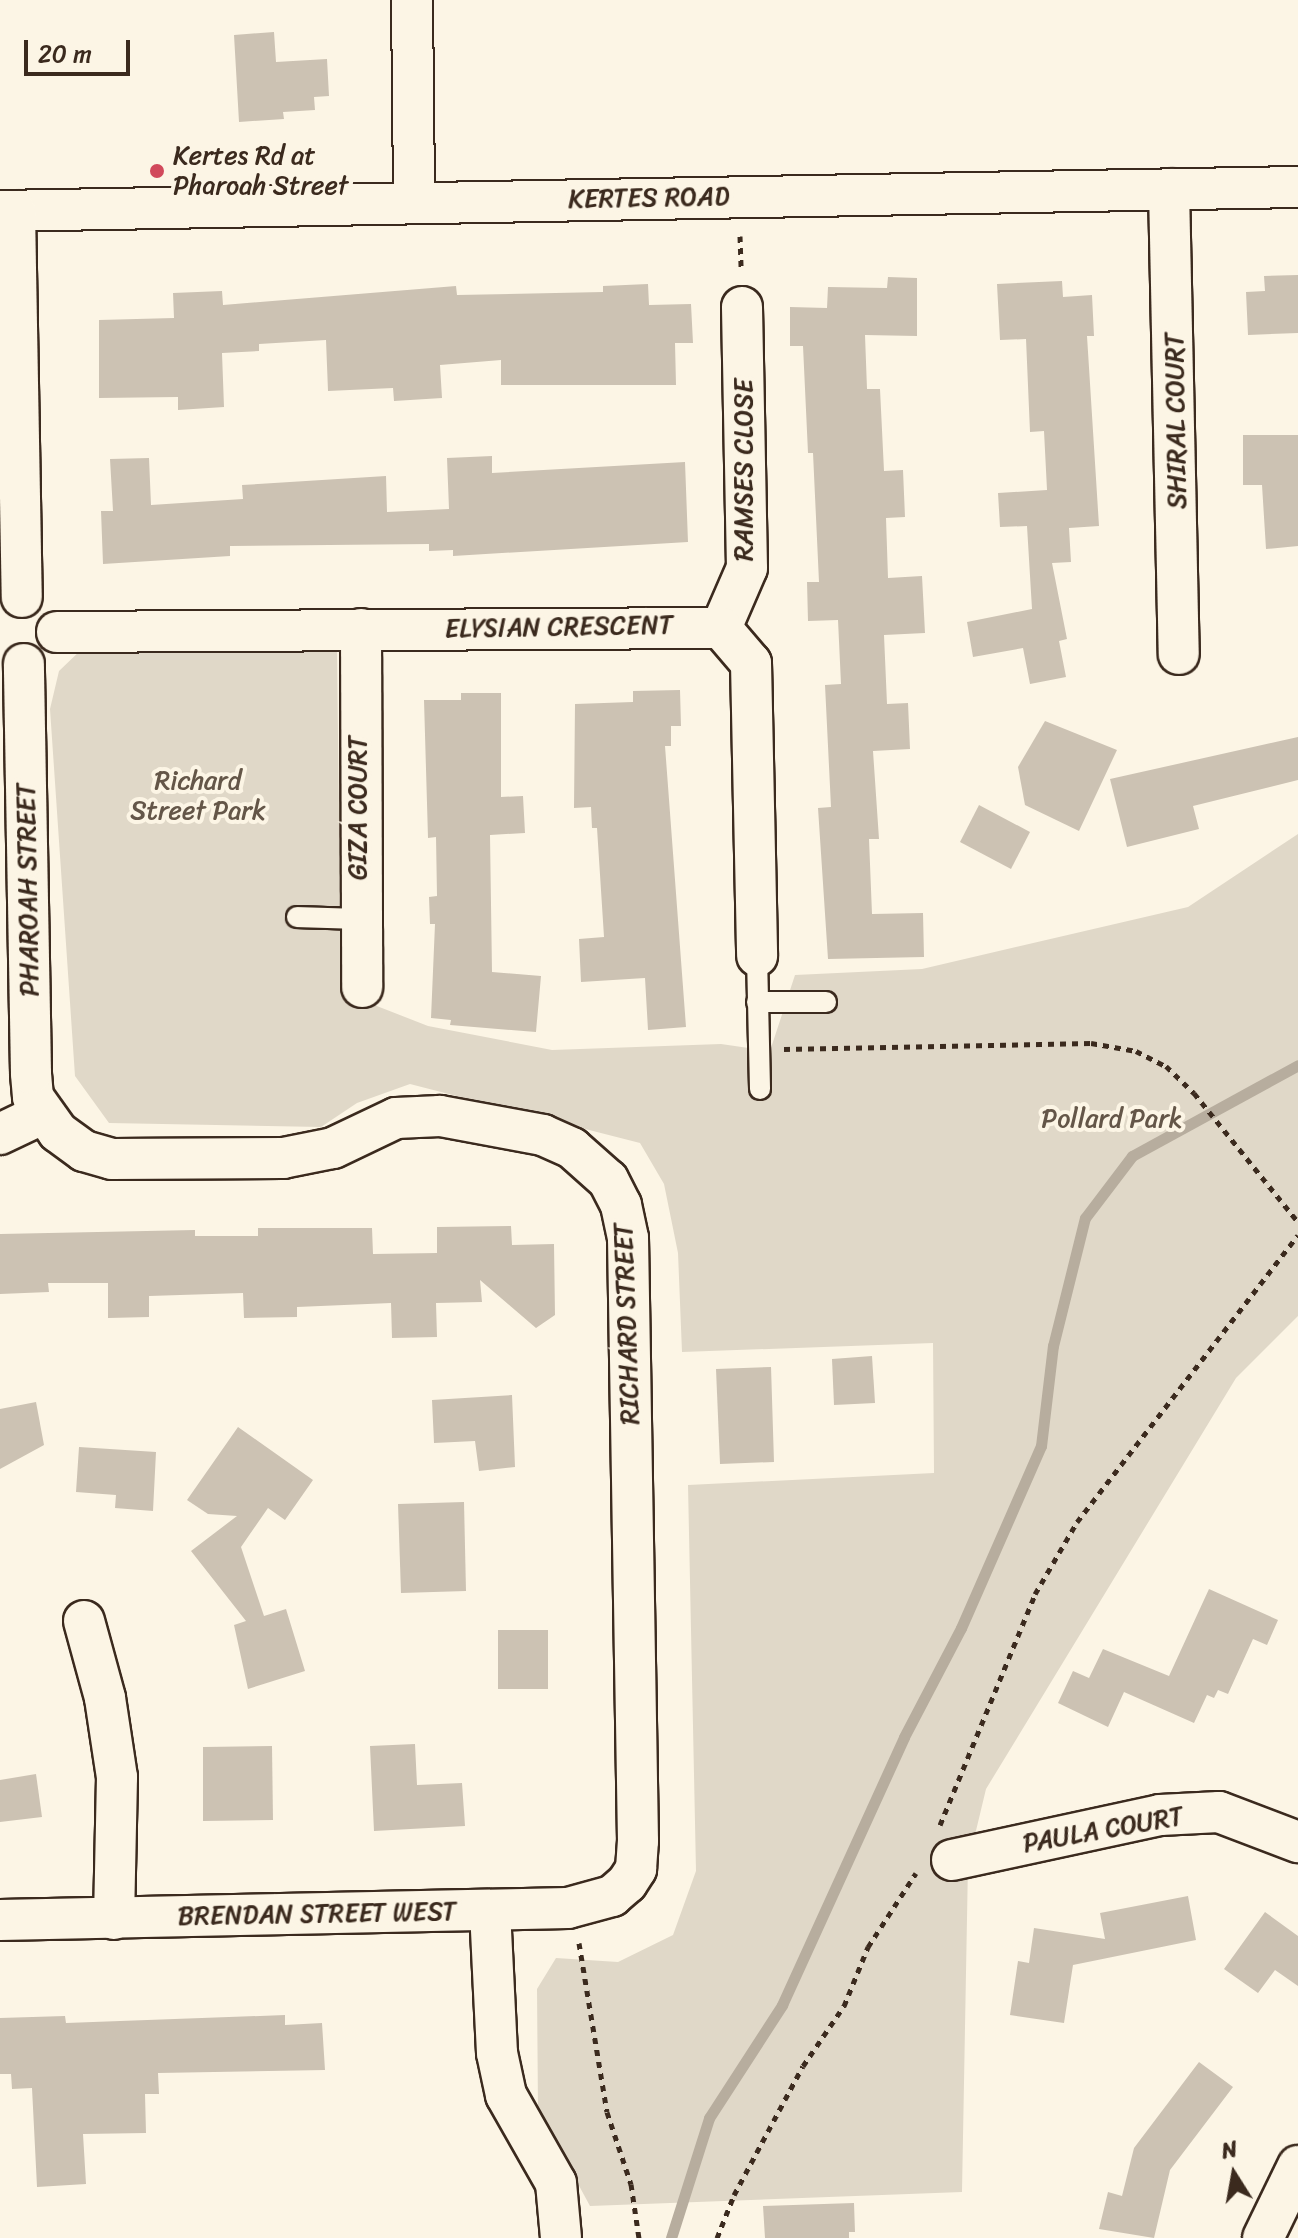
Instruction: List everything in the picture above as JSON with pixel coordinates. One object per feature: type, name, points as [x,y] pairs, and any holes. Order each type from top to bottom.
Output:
[{"type":"street","points":[[412,0],[414,203]]},
{"type":"street","name":"KERTES ROAD","points":[[7,211],[1298,187]]},
{"type":"street","name":"SHIRAL COURT","points":[[1169,189],[1179,654]]},
{"type":"street","points":[[7,211],[11,602],[47,607],[57,632],[43,658],[12,660]]},
{"type":"street","name":"RAMSES CLOSE","points":[[721,628],[747,568],[742,307]]},
{"type":"street","points":[[721,628],[751,663],[757,956]]},
{"type":"street","name":"ELYSIAN CRESCENT","points":[[57,632],[721,628]]},
{"type":"street","name":"GIZA COURT","points":[[361,629],[358,919],[362,987]]},
{"type":"street","name":"PHAROAH STREET","points":[[12,660],[31,1073],[33,1097],[42,1114]]},
{"type":"street","points":[[0,1134],[42,1114]]},
{"type":"street","name":"RICHARD STREET","points":[[42,1114],[84,1151],[112,1159],[312,1155],[396,1118],[440,1116],[543,1135],[572,1148],[608,1180],[621,1205],[628,1238],[638,1841],[636,1869],[627,1883]]},
{"type":"street","points":[[84,1621],[105,1698],[117,1777],[114,1919]]},
{"type":"street","name":"PAULA COURT","points":[[935,1856],[1174,1814],[1219,1812],[1298,1842]]},
{"type":"street","name":"BRENDAN STREET WEST","points":[[0,1920],[568,1908],[612,1896],[627,1883]]},
{"type":"street","points":[[490,1910],[497,2053],[506,2095],[556,2183],[561,2238]]},
{"type":"street","points":[[1263,2238],[1298,2166]]},
{"type":"lane","points":[[297,917],[358,919]]},
{"type":"lane","points":[[757,956],[760,1089]]},
{"type":"lane","points":[[757,1002],[826,1002]]},
{"type":"path","points":[[759,1048],[1091,1043],[1136,1051],[1166,1066],[1194,1093],[1298,1222]]},
{"type":"path","points":[[717,2238],[734,2195],[803,2066],[844,2006],[868,1947],[935,1856],[1035,1594],[1077,1522],[1298,1235]]},
{"type":"path","points":[[568,1908],[588,1973],[607,2112],[631,2184],[639,2238]]},
{"type":"green space","name":"Pollard Park","points":[[83,648],[337,650],[341,992],[428,1026],[552,1050],[721,1044],[770,1051],[795,975],[922,969],[1188,907],[1298,834],[1298,1316],[1236,1378],[986,1789],[968,1864],[962,2192],[590,2206],[538,2110],[537,1989],[556,1958],[618,1962],[673,1935],[696,1871],[688,1485],[934,1473],[933,1343],[682,1352],[678,1253],[664,1184],[640,1143],[410,1084],[357,1103],[321,1127],[109,1123],[75,1076],[50,709],[59,671]]},
{"type":"building","points":[[274,32],[276,62],[327,59],[329,96],[314,97],[315,110],[283,112],[284,119],[239,122],[234,35]]},
{"type":"building","points":[[1298,275],[1298,333],[1248,335],[1246,292],[1265,291],[1264,276]]},
{"type":"building","points":[[888,277],[917,278],[917,336],[865,335],[867,389],[880,389],[884,471],[903,470],[905,517],[886,518],[888,578],[922,576],[925,633],[884,635],[887,704],[908,703],[910,749],[873,751],[879,839],[869,839],[872,914],[923,913],[924,957],[828,959],[818,808],[831,807],[825,685],[841,684],[838,620],[808,621],[807,582],[819,582],[813,453],[808,453],[803,346],[790,346],[790,307],[827,308],[828,287],[887,288]]},
{"type":"building","points":[[1062,281],[1063,297],[1092,295],[1094,336],[1087,336],[1099,526],[1069,528],[1071,562],[1052,563],[1067,639],[1059,641],[1066,677],[1030,684],[1023,648],[973,657],[967,622],[1032,609],[1027,526],[1000,527],[998,493],[1047,490],[1044,431],[1030,432],[1026,339],[1000,340],[997,284]]},
{"type":"building","points":[[648,284],[649,305],[691,304],[693,343],[675,343],[676,385],[501,385],[501,360],[440,365],[442,398],[394,401],[393,388],[328,391],[326,340],[259,344],[259,351],[222,353],[224,407],[178,410],[178,397],[99,398],[99,320],[174,318],[173,293],[222,291],[223,305],[456,286],[457,295],[603,292],[603,286]]},
{"type":"building","points":[[1243,435],[1298,435],[1298,546],[1266,549],[1262,485],[1243,485]]},
{"type":"building","points":[[492,456],[492,473],[685,462],[688,542],[453,556],[453,550],[429,551],[429,544],[230,546],[230,556],[103,564],[101,511],[113,511],[110,459],[149,458],[151,505],[243,499],[242,485],[386,476],[387,512],[449,509],[447,458]]},
{"type":"building","points":[[680,690],[681,726],[671,726],[671,746],[665,746],[686,1027],[648,1030],[645,978],[581,982],[579,939],[604,937],[597,828],[592,828],[591,807],[574,808],[575,704],[633,702],[633,691]]},
{"type":"building","points":[[461,693],[501,693],[501,797],[523,796],[525,833],[490,835],[492,972],[541,976],[536,1032],[450,1025],[451,1020],[431,1018],[435,924],[430,924],[429,897],[437,896],[436,837],[428,838],[424,700],[461,700]]},
{"type":"building","points":[[1045,721],[1117,750],[1079,831],[1025,805],[1018,767]]},
{"type":"building","points":[[1298,737],[1298,780],[1193,806],[1199,829],[1127,847],[1110,779]]},
{"type":"building","points":[[979,805],[1030,832],[1011,869],[960,842]]},
{"type":"building","points":[[511,1226],[512,1245],[554,1244],[555,1315],[536,1328],[480,1280],[482,1302],[436,1303],[437,1337],[392,1338],[391,1303],[297,1307],[297,1317],[244,1318],[243,1293],[149,1296],[149,1317],[108,1318],[108,1283],[48,1283],[49,1292],[0,1294],[0,1234],[195,1230],[195,1236],[258,1236],[258,1228],[372,1228],[373,1254],[437,1253],[437,1227]]},
{"type":"building","points":[[872,1356],[875,1403],[834,1405],[832,1359]]},
{"type":"building","points":[[771,1367],[774,1462],[720,1464],[716,1369]]},
{"type":"building","points":[[512,1395],[515,1467],[479,1471],[475,1441],[434,1443],[432,1400]]},
{"type":"building","points":[[36,1402],[44,1445],[0,1469],[0,1409]]},
{"type":"building","points":[[238,1427],[313,1480],[285,1520],[268,1508],[241,1547],[264,1616],[286,1609],[305,1671],[248,1689],[234,1625],[246,1621],[191,1551],[237,1516],[208,1514],[187,1500]]},
{"type":"building","points":[[79,1447],[156,1452],[153,1511],[115,1508],[116,1495],[76,1492]]},
{"type":"building","points":[[464,1502],[466,1591],[401,1593],[398,1504]]},
{"type":"building","points":[[1209,1589],[1278,1620],[1267,1645],[1253,1639],[1228,1694],[1218,1690],[1214,1698],[1207,1695],[1194,1723],[1124,1692],[1108,1727],[1058,1703],[1073,1671],[1089,1678],[1103,1649],[1169,1676]]},
{"type":"building","points":[[498,1630],[548,1630],[548,1689],[498,1689]]},
{"type":"building","points":[[415,1744],[417,1785],[462,1783],[465,1826],[374,1831],[370,1746]]},
{"type":"building","points":[[272,1746],[273,1820],[203,1821],[203,1747]]},
{"type":"building","points":[[36,1774],[42,1817],[0,1822],[0,1780]]},
{"type":"building","points":[[1188,1896],[1196,1940],[1073,1965],[1064,2023],[1010,2015],[1018,1961],[1029,1963],[1034,1928],[1105,1939],[1100,1913]]},
{"type":"building","points":[[1265,1912],[1298,1936],[1298,1986],[1275,1970],[1258,1993],[1224,1969]]},
{"type":"building","points":[[285,2015],[285,2025],[322,2023],[325,2070],[158,2073],[159,2094],[145,2094],[146,2133],[83,2134],[86,2184],[37,2187],[32,2088],[12,2089],[11,2074],[0,2074],[0,2018],[65,2016],[66,2023]]},
{"type":"building","points":[[1199,2062],[1233,2087],[1170,2170],[1154,2238],[1099,2229],[1108,2192],[1122,2196],[1134,2148]]},
{"type":"building","points":[[854,2203],[855,2232],[849,2232],[849,2238],[765,2238],[763,2206]]},
{"type":"waterway","points":[[671,2238],[709,2118],[782,2005],[904,1737],[961,1628],[1041,1446],[1053,1346],[1085,1218],[1132,1156],[1298,1065]]},
{"type":"place","name":"Kertes Rd at Pharoah Street","points":[[157,171]]},
{"type":"park label","name":"Richard Street Park","points":[[198,796]]}]
